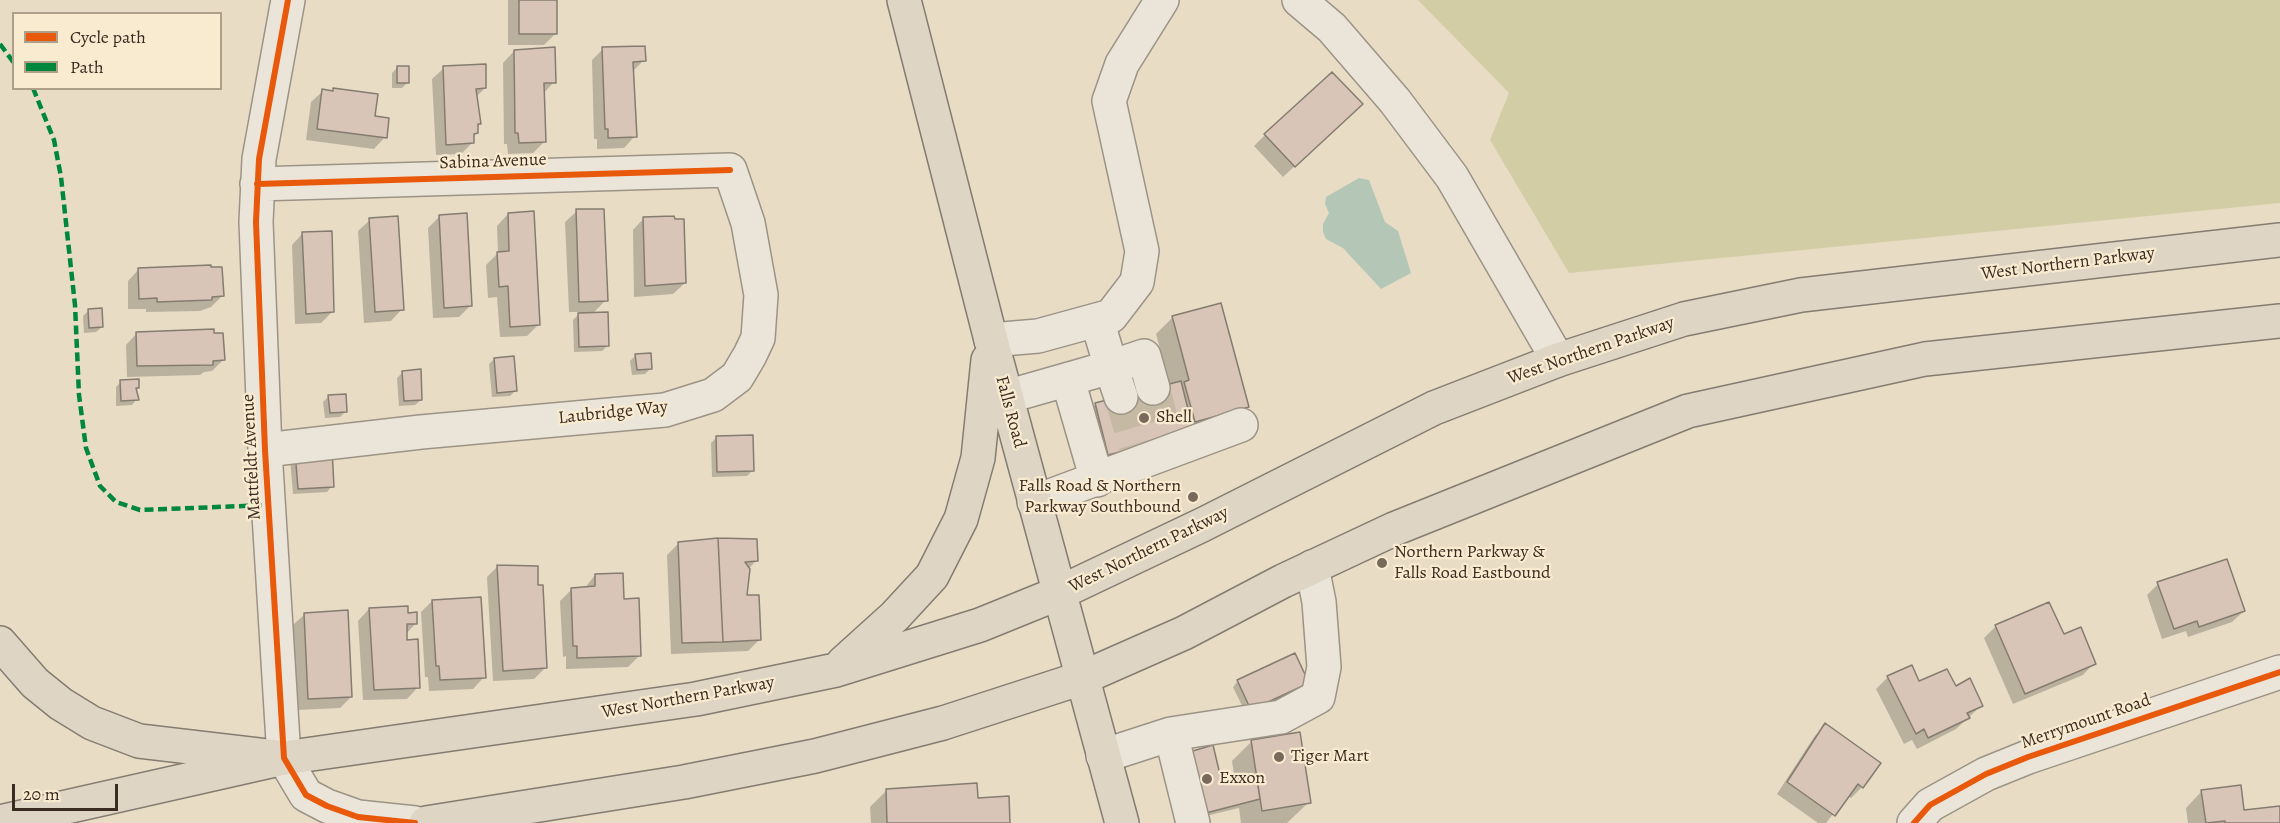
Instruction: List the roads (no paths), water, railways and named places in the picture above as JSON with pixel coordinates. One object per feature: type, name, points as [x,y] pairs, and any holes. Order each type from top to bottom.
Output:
[{"type":"main road","name":"Falls Road","points":[[904,0],[1006,397],[1122,823]]},
{"type":"main road","name":"West Northern Parkway","points":[[0,822],[284,758],[696,699],[836,669],[980,625],[1059,593],[1202,525],[1434,408],[1558,360],[1684,319],[1801,295],[2280,240]]},
{"type":"main road","points":[[426,823],[684,782],[815,756],[943,723],[1082,678],[1184,633],[1312,567],[1394,529],[1688,411],[1925,359],[2280,321]]},
{"type":"main road","points":[[836,669],[895,616],[932,576],[961,519],[978,458],[991,340]]},
{"type":"main road","points":[[0,643],[35,683],[60,704],[92,723],[139,741],[284,758]]},
{"type":"street","name":"Mattfeldt Avenue","points":[[288,0],[257,184],[256,222],[265,450],[284,758],[306,795],[327,806],[358,817],[415,823]]},
{"type":"street","points":[[991,340],[1038,336],[1111,316],[1137,282],[1142,251],[1109,101],[1122,64],[1162,0]]},
{"type":"street","points":[[1299,0],[1332,28],[1395,101],[1452,177],[1558,360]]},
{"type":"street","name":"Sabina Avenue","points":[[257,184],[730,170]]},
{"type":"street","name":"Laubridge Way","points":[[265,450],[665,410],[713,395],[737,377],[758,338],[760,319],[761,295],[755,256],[748,223],[730,170]]},
{"type":"street","points":[[1097,320],[1116,382]]},
{"type":"street","points":[[1006,397],[1068,380],[1116,382],[1144,356],[1153,388]]},
{"type":"street","points":[[1068,380],[1096,480]]},
{"type":"street","points":[[1034,502],[1096,480],[1138,456],[1241,425]]},
{"type":"street","points":[[1103,756],[1171,734],[1281,717],[1318,697],[1324,667],[1319,602],[1312,567]]},
{"type":"street","name":"Merrymount Road","points":[[1914,823],[1930,805],[1986,774],[2028,757],[2280,672]]},
{"type":"street","points":[[1171,734],[1193,823]]},
{"type":"tunnel","points":[[1153,388],[1167,440]]},
{"type":"tunnel","points":[[1121,397],[1136,448]]},
{"type":"place","name":"Shell","points":[[1144,418]]},
{"type":"place","name":"Falls Road & Northern Parkway Southbound","points":[[1193,497]]},
{"type":"place","name":"Northern Parkway & Falls Road Eastbound","points":[[1382,563]]},
{"type":"place","name":"Tiger Mart","points":[[1279,757]]},
{"type":"place","name":"Exxon","points":[[1207,779]]}]
